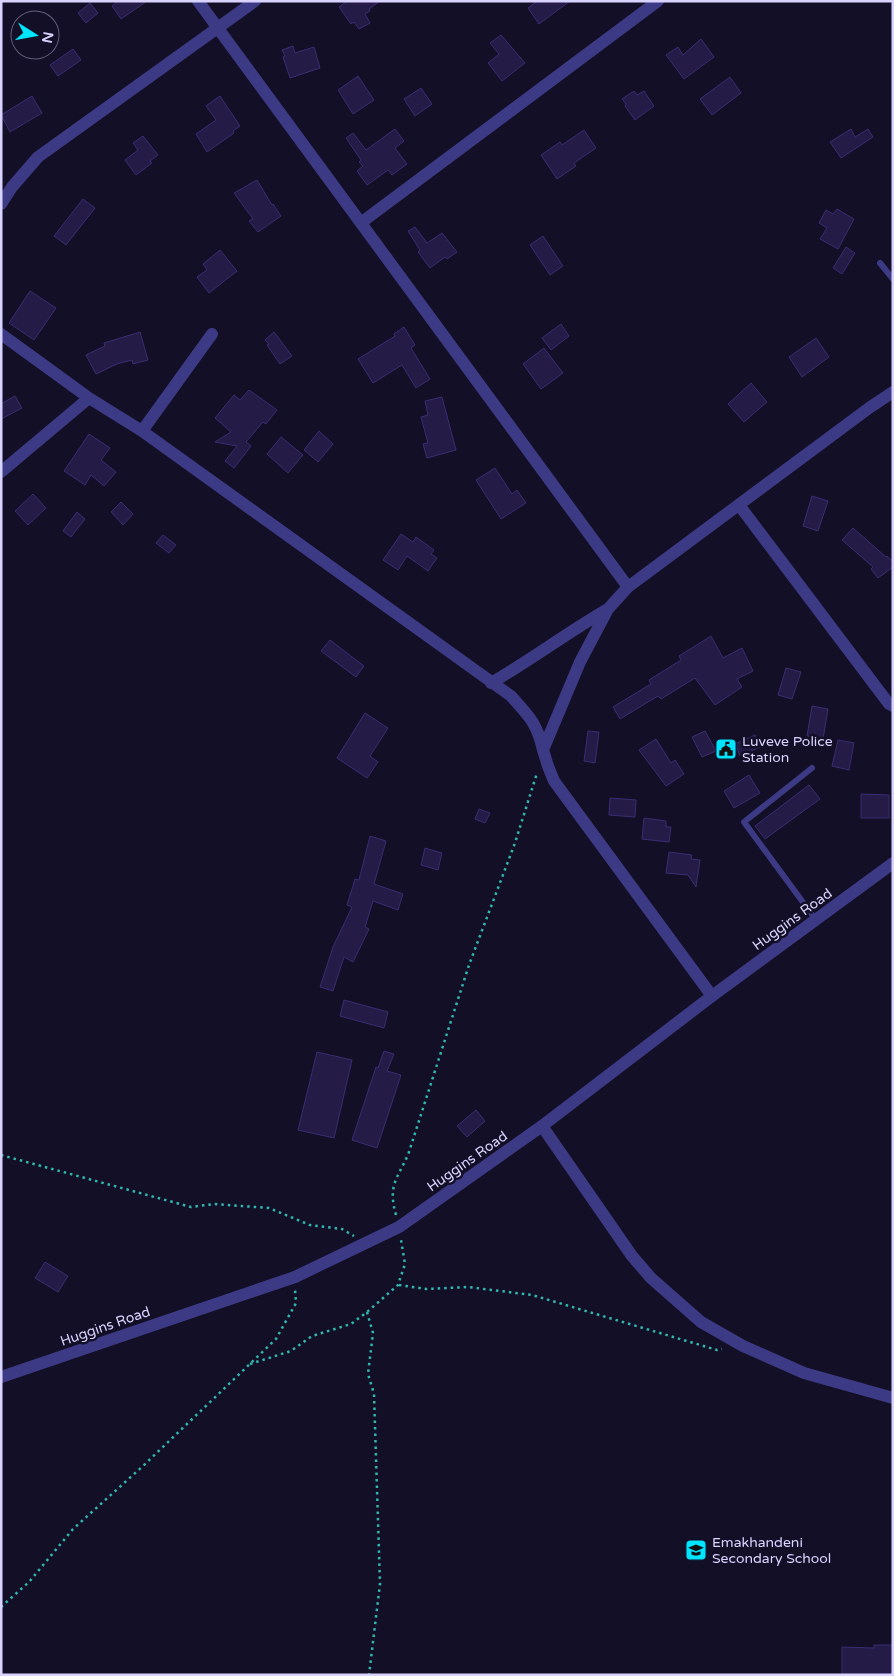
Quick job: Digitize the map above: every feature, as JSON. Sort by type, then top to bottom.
[{"type":"street","points":[[198,1],[628,586]]},
{"type":"street","points":[[1,204],[12,187],[38,157],[255,1]]},
{"type":"street","points":[[362,222],[658,1]]},
{"type":"street","points":[[1,334],[89,398],[142,431],[511,696],[533,720],[540,734],[543,750],[554,781],[712,996]]},
{"type":"street","points":[[142,431],[212,334]]},
{"type":"street","points":[[543,750],[580,662],[608,609],[628,586],[893,392]]},
{"type":"street","points":[[1,472],[89,398]]},
{"type":"street","points":[[739,505],[889,704],[893,706]]},
{"type":"street","points":[[491,682],[524,664],[608,609]]},
{"type":"street","name":"Huggins Road","points":[[1,1377],[295,1278],[399,1227],[542,1126],[712,996],[893,864]]},
{"type":"street","points":[[542,1126],[632,1256],[651,1278],[701,1322],[743,1346],[804,1373],[893,1398]]},
{"type":"lane","points":[[880,263],[893,279]]},
{"type":"lane","points":[[812,768],[744,822],[816,920]]},
{"type":"path","points":[[250,1364],[291,1351],[312,1336],[351,1324],[398,1285],[405,1264],[392,1194],[394,1183],[408,1155],[469,965],[529,801],[543,750]]},
{"type":"path","points":[[1,1155],[191,1207],[214,1204],[269,1208],[310,1225],[342,1229],[367,1242]]},
{"type":"path","points":[[1,1607],[29,1582],[73,1529],[143,1466],[276,1339],[296,1303],[295,1278]]},
{"type":"path","points":[[398,1285],[426,1289],[468,1287],[532,1295],[717,1350],[743,1346]]},
{"type":"path","points":[[367,1312],[373,1334],[368,1374],[374,1394],[380,1584],[369,1675]]},
{"type":"building","points":[[118,1],[147,1],[121,19],[112,6]]},
{"type":"building","points":[[347,1],[380,1],[365,14],[370,23],[359,29],[354,22],[351,24],[339,7]]},
{"type":"building","points":[[537,1],[570,1],[539,24],[528,8]]},
{"type":"building","points":[[90,3],[98,13],[86,23],[78,13]]},
{"type":"building","points":[[501,35],[525,63],[502,81],[488,63],[499,54],[490,43]]},
{"type":"building","points":[[701,39],[714,57],[684,79],[666,55],[678,47],[683,55]]},
{"type":"building","points":[[293,46],[295,53],[314,47],[320,68],[290,78],[282,50]]},
{"type":"building","points":[[73,49],[81,60],[58,76],[50,65],[60,60]]},
{"type":"building","points":[[358,76],[374,100],[353,114],[338,90]]},
{"type":"building","points":[[730,77],[741,93],[712,115],[700,99]]},
{"type":"building","points":[[421,88],[432,104],[415,116],[404,99]]},
{"type":"building","points":[[634,91],[637,95],[644,91],[654,106],[635,120],[622,99]]},
{"type":"building","points":[[32,96],[42,113],[10,132],[1,115]]},
{"type":"building","points":[[220,96],[240,126],[233,131],[234,133],[207,152],[196,134],[216,120],[206,106]]},
{"type":"building","points":[[395,129],[404,141],[395,148],[407,164],[392,175],[388,170],[367,185],[357,171],[363,166],[359,162],[361,160],[346,138],[353,133],[366,150]]},
{"type":"building","points":[[851,129],[855,137],[868,129],[873,137],[841,158],[830,142]]},
{"type":"building","points":[[584,130],[596,148],[574,163],[576,166],[557,179],[541,155],[560,142],[562,145]]},
{"type":"building","points":[[143,136],[158,155],[150,161],[152,163],[136,175],[125,160],[138,150],[133,143]]},
{"type":"building","points":[[257,180],[281,216],[258,232],[249,221],[253,219],[234,193]]},
{"type":"building","points":[[83,199],[95,208],[66,245],[54,236]]},
{"type":"building","points":[[837,209],[854,219],[838,249],[820,239],[827,228],[819,223],[826,210],[833,214]]},
{"type":"building","points":[[415,227],[427,243],[442,233],[457,252],[447,259],[445,257],[430,268],[418,252],[420,250],[408,231]]},
{"type":"building","points":[[543,236],[563,266],[550,275],[530,245]]},
{"type":"building","points":[[846,247],[855,253],[842,274],[833,268]]},
{"type":"building","points":[[220,250],[237,271],[209,293],[197,277],[207,270],[203,264]]},
{"type":"building","points":[[30,291],[56,308],[34,340],[9,323]]},
{"type":"building","points":[[561,324],[569,336],[551,350],[542,338]]},
{"type":"building","points":[[404,327],[415,345],[411,348],[430,379],[416,388],[402,365],[373,383],[358,359],[395,336],[394,334]]},
{"type":"building","points":[[140,332],[148,360],[133,364],[132,360],[117,364],[96,374],[86,355],[105,346],[104,343]]},
{"type":"building","points":[[274,332],[292,356],[280,364],[265,340]]},
{"type":"building","points":[[816,338],[829,357],[802,377],[789,357]]},
{"type":"building","points":[[544,348],[563,373],[541,389],[523,364]]},
{"type":"building","points":[[751,383],[767,402],[744,422],[728,404]]},
{"type":"building","points":[[249,390],[277,410],[266,424],[263,422],[246,442],[251,446],[234,468],[225,461],[237,446],[215,442],[231,432],[215,418],[234,395],[240,400]]},
{"type":"building","points":[[15,396],[22,408],[1,419],[1,404]]},
{"type":"building","points":[[442,397],[456,450],[427,458],[423,444],[428,443],[421,417],[428,415],[425,401]]},
{"type":"building","points":[[319,431],[333,444],[318,462],[304,450]]},
{"type":"building","points":[[89,434],[110,448],[101,460],[116,472],[104,486],[91,475],[85,485],[64,471]]},
{"type":"building","points":[[281,437],[303,455],[288,473],[267,454]]},
{"type":"building","points":[[495,468],[512,494],[517,490],[526,503],[501,519],[476,480]]},
{"type":"building","points":[[33,494],[46,508],[28,525],[15,511]]},
{"type":"building","points":[[812,496],[828,501],[818,531],[803,526]]},
{"type":"building","points":[[121,502],[133,514],[123,525],[111,512]]},
{"type":"building","points":[[77,512],[85,519],[71,537],[63,531]]},
{"type":"building","points":[[853,528],[893,562],[893,567],[878,578],[871,569],[873,567],[842,540]]},
{"type":"building","points":[[401,534],[413,542],[416,537],[434,550],[431,554],[437,558],[428,571],[407,556],[398,570],[383,560]]},
{"type":"building","points":[[163,535],[176,545],[169,553],[156,543]]},
{"type":"building","points":[[711,636],[723,658],[742,648],[753,671],[737,679],[742,687],[715,705],[695,678],[661,699],[658,696],[620,719],[613,707],[651,684],[649,680],[681,660],[679,656]]},
{"type":"building","points":[[330,640],[364,666],[356,677],[321,651]]},
{"type":"building","points":[[786,668],[801,672],[792,699],[778,695]]},
{"type":"building","points":[[812,706],[828,709],[823,739],[807,736]]},
{"type":"building","points":[[365,713],[388,728],[370,756],[378,762],[367,778],[337,758]]},
{"type":"building","points":[[588,731],[599,732],[595,763],[584,761]]},
{"type":"building","points":[[705,731],[716,751],[702,757],[692,737]]},
{"type":"building","points":[[755,735],[760,747],[740,756],[735,744]]},
{"type":"building","points":[[656,739],[671,763],[675,760],[684,774],[666,786],[639,750]]},
{"type":"building","points":[[838,740],[854,743],[849,770],[832,766]]},
{"type":"building","points":[[749,775],[760,793],[734,808],[724,791]]},
{"type":"building","points":[[809,785],[820,799],[765,839],[755,826]]},
{"type":"building","points":[[861,794],[889,795],[889,818],[861,818]]},
{"type":"building","points":[[610,798],[636,800],[635,817],[609,815]]},
{"type":"building","points":[[479,809],[490,813],[485,823],[475,819]]},
{"type":"building","points":[[644,818],[666,821],[666,827],[671,827],[669,842],[642,839]]},
{"type":"building","points":[[370,836],[386,841],[374,884],[403,894],[398,910],[373,901],[365,927],[369,929],[353,962],[344,957],[333,991],[320,987],[333,947],[352,907],[347,905],[355,879],[359,880]]},
{"type":"building","points":[[425,848],[442,853],[438,870],[421,865]]},
{"type":"building","points":[[669,852],[692,855],[691,859],[700,860],[696,887],[688,875],[666,873]]},
{"type":"building","points":[[344,1000],[388,1012],[384,1028],[340,1016]]},
{"type":"building","points":[[384,1051],[394,1054],[387,1071],[401,1075],[377,1148],[352,1140],[376,1067],[378,1068]]},
{"type":"building","points":[[317,1052],[352,1060],[334,1138],[298,1130]]},
{"type":"building","points":[[476,1110],[485,1121],[467,1137],[457,1126]]},
{"type":"building","points":[[45,1262],[68,1276],[58,1292],[35,1278]]},
{"type":"building","points":[[874,1645],[893,1645],[893,1675],[842,1675],[842,1647],[874,1648]]},
{"type":"place","name":"Luveve Police Station","points":[[726,749]]},
{"type":"place","name":"Emakhandeni Secondary School","points":[[696,1550]]}]
